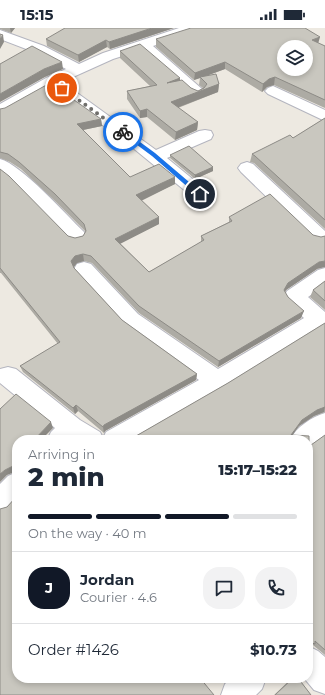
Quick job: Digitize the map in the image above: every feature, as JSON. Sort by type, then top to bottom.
[{"type":"street","points":[[3,106],[78,68],[182,29]]},
{"type":"street","points":[[0,34],[39,49],[78,68]]},
{"type":"street","points":[[143,44],[197,92]]},
{"type":"street","points":[[52,81],[93,109],[156,156],[200,194]]},
{"type":"street","points":[[272,91],[325,116]]},
{"type":"street","points":[[156,156],[205,135]]},
{"type":"street","points":[[0,165],[18,178],[77,237]]},
{"type":"street","points":[[247,168],[323,236]]},
{"type":"street","points":[[84,269],[131,320],[218,381]]},
{"type":"street","points":[[123,435],[218,381],[319,319],[294,297],[325,275]]},
{"type":"street","points":[[8,376],[66,433]]},
{"type":"street","points":[[309,435],[325,423]]},
{"type":"street","points":[[0,501],[12,489]]},
{"type":"street","points":[[313,666],[325,679]]},
{"type":"street","points":[[236,695],[247,683]]},
{"type":"building","points":[[65,28],[152,28],[109,42],[106,40],[78,55],[46,39]]},
{"type":"building","points":[[191,28],[305,28],[320,37],[312,40],[277,40],[277,76],[313,76],[313,40],[325,46],[325,100],[275,77],[269,79],[263,84],[225,62],[195,73],[156,39]]},
{"type":"building","points":[[140,44],[180,78],[167,83],[182,80],[191,88],[198,91],[204,88],[207,84],[200,77],[216,74],[219,84],[171,102],[198,122],[176,132],[147,109],[140,111],[127,91],[157,85],[120,51]]},
{"type":"building","points":[[32,46],[62,62],[44,69],[0,94],[0,64]]},
{"type":"building","points":[[50,83],[101,119],[77,124],[130,177],[159,164],[175,177],[136,195],[159,217],[115,239],[149,272],[204,240],[201,236],[232,221],[229,217],[270,194],[313,235],[321,237],[325,236],[325,261],[319,262],[288,283],[284,290],[288,297],[304,311],[219,361],[139,306],[91,256],[83,254],[75,256],[71,261],[74,268],[122,320],[197,374],[104,425],[103,427],[76,405],[73,408],[20,366],[60,342],[0,268],[0,169],[9,176],[68,236],[75,238],[83,236],[86,231],[84,224],[55,194],[19,162],[8,154],[0,152],[0,109],[5,108]]},
{"type":"building","points":[[325,118],[325,220],[252,154],[290,135],[293,138]]},
{"type":"building","points":[[189,146],[213,167],[195,175],[170,155]]},
{"type":"building","points":[[325,281],[325,301],[313,290]]},
{"type":"building","points":[[325,323],[325,407],[317,410],[302,420],[291,435],[138,435],[228,383]]},
{"type":"building","points":[[16,394],[51,422],[39,435],[12,435],[12,466],[0,474],[0,409]]},
{"type":"building","points":[[325,435],[325,650],[315,641],[315,644],[313,643],[313,444]]},
{"type":"building","points":[[12,501],[12,683],[204,683],[214,695],[0,695],[0,509],[7,507]]},
{"type":"building","points":[[288,683],[302,683],[311,695],[275,695]]},
{"type":"way so far","points":[[62,88],[123,132]]},
{"type":"route","points":[[123,132],[154,154],[200,194]]}]
